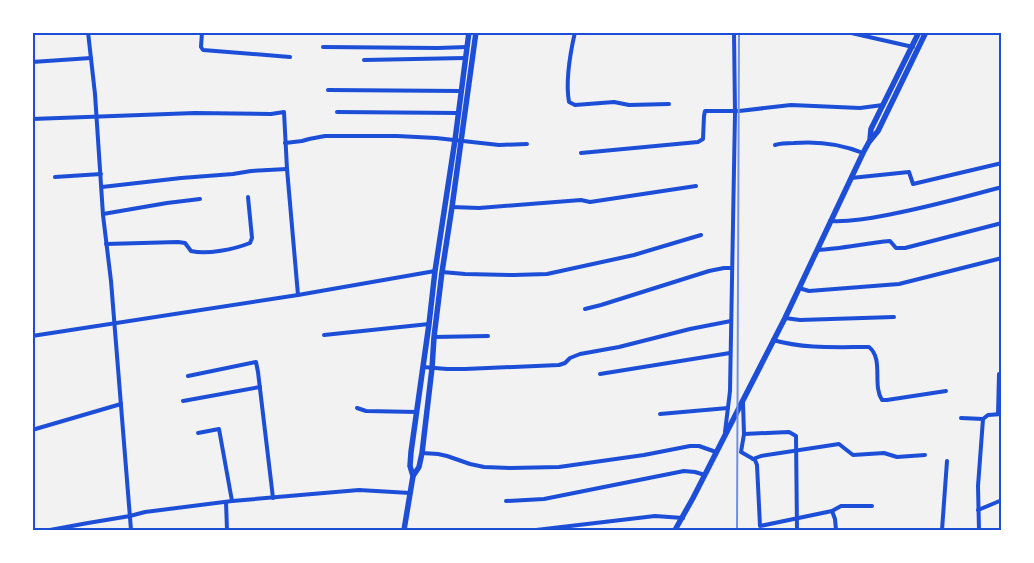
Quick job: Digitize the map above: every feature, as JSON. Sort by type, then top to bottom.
[{"type":"main road","points":[[404,530],[413,476],[419,467],[422,453],[434,337],[452,207],[458,140],[458,113],[468,32]]},
{"type":"main road","points":[[413,476],[410,466],[435,271],[476,32]]},
{"type":"main road","points":[[675,530],[683,518],[785,318],[863,153],[878,131],[915,48],[919,32]]},
{"type":"main road","points":[[869,142],[871,129],[915,48],[926,32]]},
{"type":"street","points":[[88,32],[97,117],[103,214],[131,530]]},
{"type":"street","points":[[202,32],[202,50],[290,57]]},
{"type":"street","points":[[575,32],[568,73],[569,102],[575,105],[614,102],[629,105],[669,104]]},
{"type":"street","points":[[725,434],[730,391],[735,111],[734,32]]},
{"type":"street","points":[[847,32],[915,48]]},
{"type":"street","points":[[323,47],[467,47]]},
{"type":"street","points":[[32,62],[91,58]]},
{"type":"street","points":[[364,60],[465,58]]},
{"type":"street","points":[[328,90],[461,91]]},
{"type":"street","points":[[581,153],[698,142],[703,139],[705,111],[735,111],[791,105],[860,108],[883,106]]},
{"type":"street","points":[[32,119],[195,113],[271,114],[284,112],[298,295]]},
{"type":"street","points":[[338,112],[458,113]]},
{"type":"street","points":[[285,143],[325,136],[397,136],[499,145],[527,144]]},
{"type":"street","points":[[775,146],[780,143],[827,143],[863,153]]},
{"type":"street","points":[[852,178],[909,172],[913,184],[1002,162]]},
{"type":"street","points":[[102,187],[287,169]]},
{"type":"street","points":[[55,177],[101,174]]},
{"type":"street","points":[[452,207],[479,208],[581,200],[590,202],[696,186]]},
{"type":"street","points":[[830,221],[859,220],[925,208],[1002,187]]},
{"type":"street","points":[[106,244],[178,242],[185,243],[191,251],[198,252],[244,246],[250,243],[252,238],[248,197]]},
{"type":"street","points":[[103,214],[200,199]]},
{"type":"street","points":[[817,250],[831,250],[876,242],[890,242],[896,248],[905,248],[1002,223]]},
{"type":"street","points":[[32,336],[298,295],[435,271],[465,274],[547,274],[634,255],[701,236]]},
{"type":"street","points":[[799,288],[809,291],[899,284],[1002,258]]},
{"type":"street","points":[[585,309],[709,272],[732,268]]},
{"type":"street","points":[[785,318],[800,320],[894,317]]},
{"type":"street","points":[[423,367],[465,369],[559,365],[580,354],[731,321]]},
{"type":"street","points":[[324,335],[429,324]]},
{"type":"street","points":[[434,337],[488,336]]},
{"type":"street","points":[[773,340],[785,344],[826,347],[869,347],[873,350],[877,367],[879,394],[882,400],[946,391]]},
{"type":"street","points":[[600,374],[730,353]]},
{"type":"street","points":[[188,376],[256,362],[273,498]]},
{"type":"street","points":[[961,418],[983,419],[988,415],[1000,414],[999,374]]},
{"type":"street","points":[[183,401],[260,387]]},
{"type":"street","points":[[743,401],[744,434],[741,452],[755,460],[757,465],[760,526],[832,511],[841,506],[872,506]]},
{"type":"street","points":[[32,430],[121,404]]},
{"type":"street","points":[[357,408],[366,411],[417,412]]},
{"type":"street","points":[[660,414],[728,408]]},
{"type":"street","points":[[979,530],[980,440],[983,419]]},
{"type":"street","points":[[198,433],[219,429],[232,502]]},
{"type":"street","points":[[744,434],[789,432],[796,436],[798,530]]},
{"type":"street","points":[[753,459],[761,456],[839,444],[853,455],[884,453],[896,457],[925,455]]},
{"type":"street","points":[[422,453],[438,454],[484,467],[510,468],[558,467],[628,458],[690,446],[699,446],[716,452]]},
{"type":"street","points":[[942,530],[947,461]]},
{"type":"street","points":[[506,501],[544,499],[684,472],[695,472],[705,475]]},
{"type":"street","points":[[50,530],[145,512],[226,502],[359,490],[410,493]]},
{"type":"street","points":[[978,510],[1002,500]]},
{"type":"street","points":[[226,502],[227,530]]},
{"type":"street","points":[[832,511],[836,530]]},
{"type":"street","points":[[536,530],[655,516],[683,518]]},
{"type":"railway","points":[[737,530],[739,32]]}]
